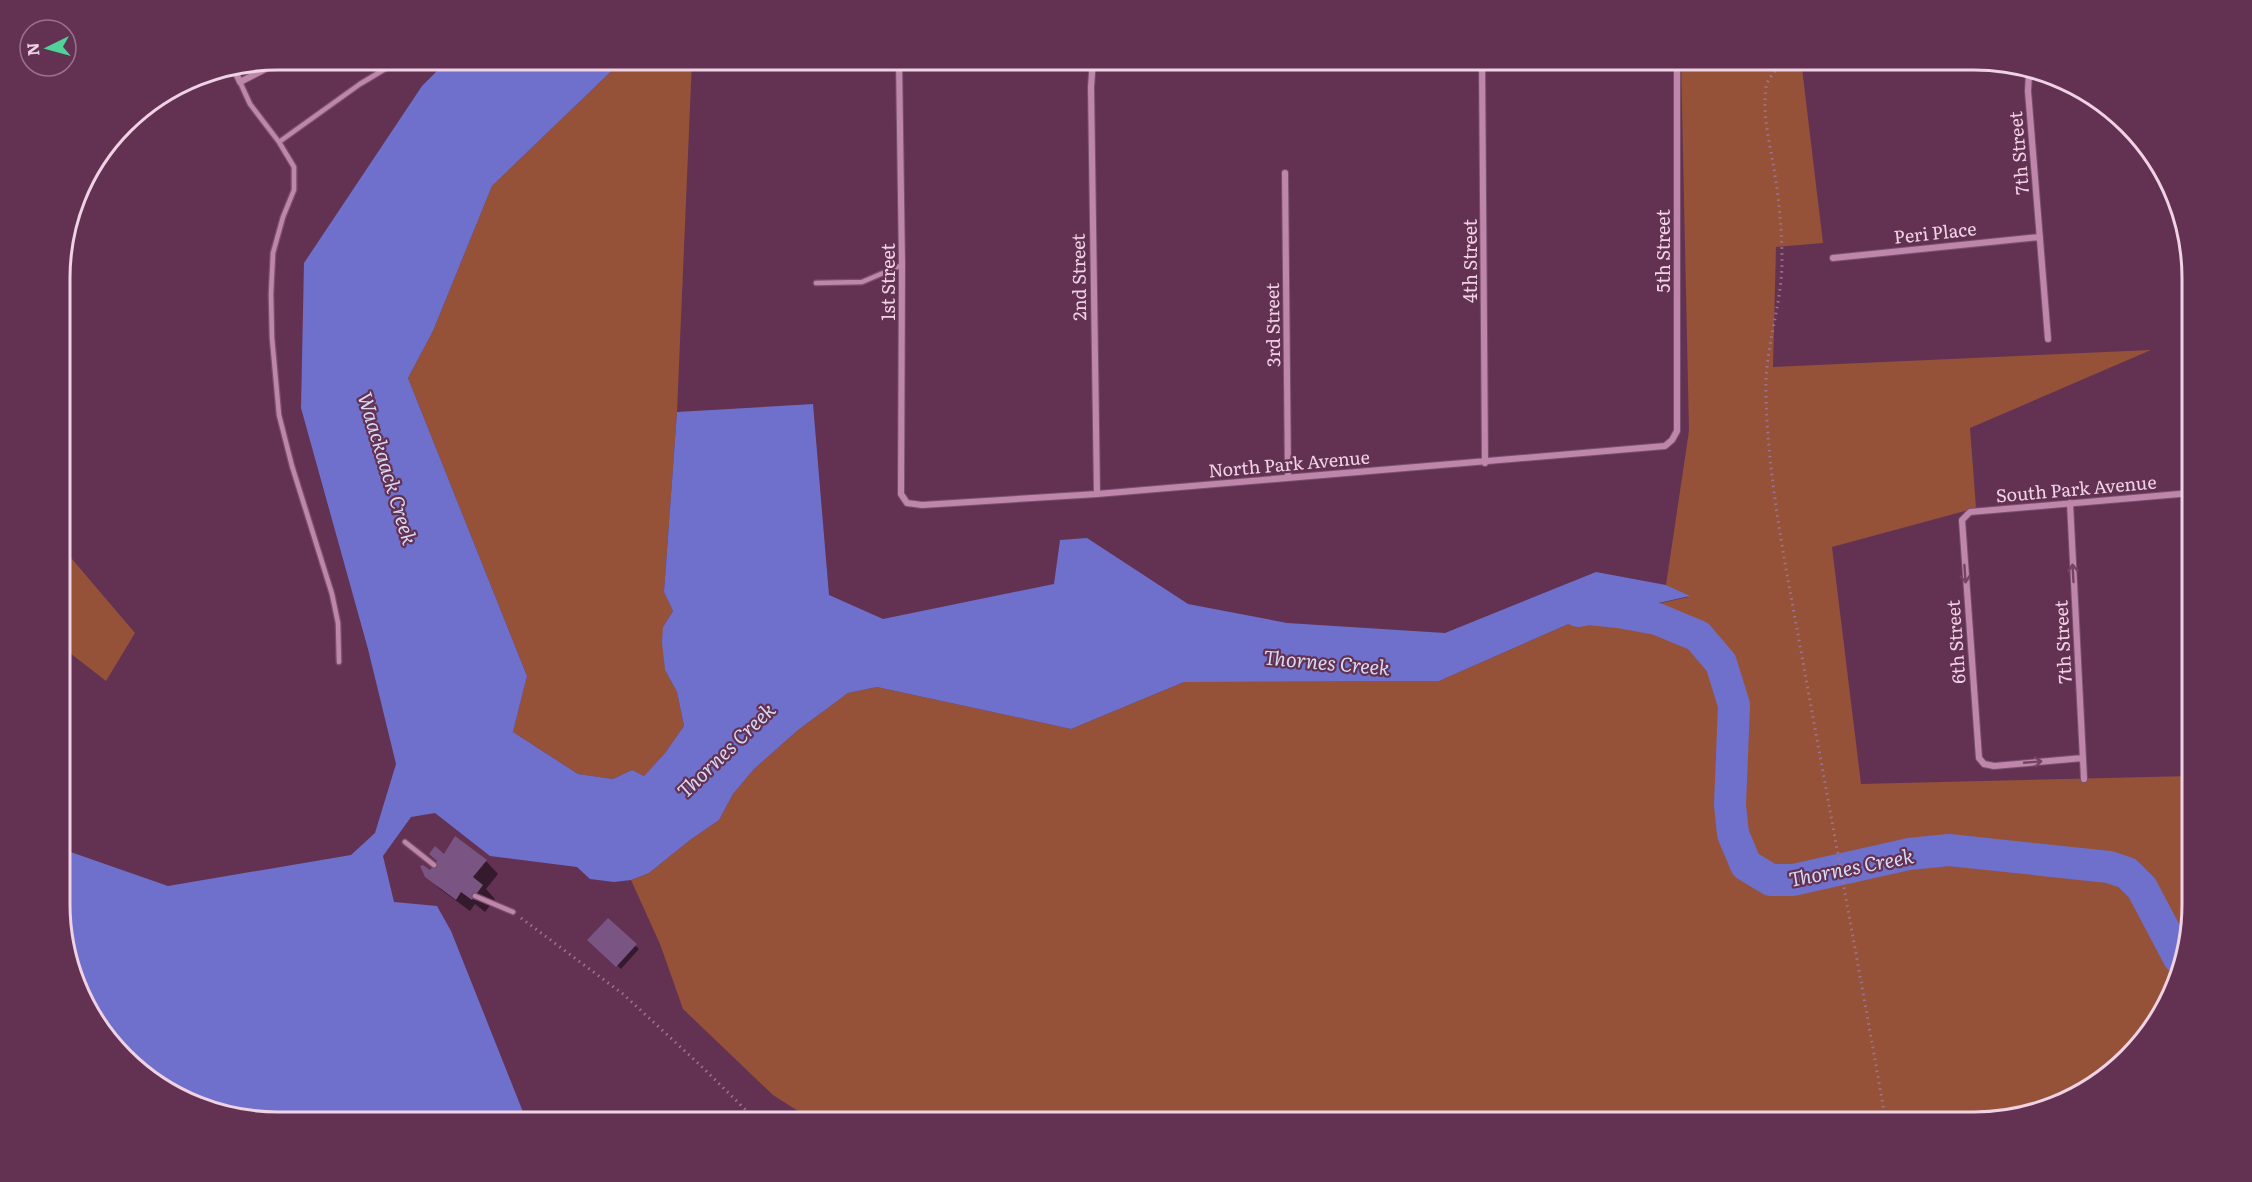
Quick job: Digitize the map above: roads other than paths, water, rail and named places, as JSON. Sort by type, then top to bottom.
[{"type":"street","name":"4th Street","points":[[1482,70],[1485,463]]},
{"type":"street","name":"5th Street","points":[[1672,440],[1677,431],[1677,70]]},
{"type":"street","name":"1st Street","points":[[899,71],[902,264],[901,494],[907,502]]},
{"type":"street","name":"2nd Street","points":[[1092,71],[1097,494]]},
{"type":"street","points":[[237,75],[240,82],[260,72]]},
{"type":"street","name":"7th Street","points":[[2029,79],[2048,339]]},
{"type":"street","name":"3rd Street","points":[[1286,173],[1288,478]]},
{"type":"street","name":"Peri Place","points":[[1833,258],[2040,237]]},
{"type":"street","name":"North Park Avenue","points":[[907,502],[922,505],[956,504],[1485,463],[1653,448],[1665,446],[1672,440]]},
{"type":"street","name":"South Park Avenue","points":[[1965,516],[1970,512],[2182,494]]},
{"type":"street","name":"7th Street","points":[[2070,503],[2084,779]]},
{"type":"street","name":"6th Street","points":[[1965,516],[1962,532],[1977,753],[1984,764],[1994,766],[2083,758]]},
{"type":"lane","points":[[279,142],[382,71]]},
{"type":"lane","points":[[240,82],[250,104],[294,166],[294,190],[283,217],[273,263],[270,294],[272,338],[279,415],[292,466],[332,594],[338,623],[339,662]]},
{"type":"lane","points":[[816,283],[862,282],[902,264]]},
{"type":"lane","points":[[405,842],[434,865]]},
{"type":"lane","points":[[475,896],[513,912]]},
{"type":"water","name":"Waackaack Creek","points":[[437,71],[612,71],[492,186],[433,331],[408,378],[527,676],[513,732],[578,774],[613,779],[632,770],[644,776],[665,753],[684,726],[677,692],[665,670],[662,642],[663,627],[673,611],[664,592],[677,412],[813,404],[829,595],[883,619],[1054,584],[1060,540],[1087,538],[1188,604],[1287,623],[1445,633],[1596,572],[1666,585],[1690,596],[1573,622],[1439,681],[1184,682],[1071,729],[877,687],[848,693],[798,730],[754,769],[733,794],[719,820],[649,873],[631,880],[614,882],[590,879],[577,867],[490,856],[435,813],[411,817],[383,856],[394,902],[437,906],[451,931],[523,1112],[279,1112],[252,1110],[199,1096],[175,1084],[131,1051],[98,1007],[86,983],[72,930],[70,852],[168,886],[351,855],[375,833],[396,764],[368,649],[301,408],[304,263],[422,86]]},
{"type":"waterway","name":"Thornes Creek","points":[[1578,611],[1589,609],[1619,612],[1657,619],[1698,636],[1721,663],[1734,705],[1730,805],[1733,834],[1746,865],[1771,880],[1793,880],[1909,854],[1949,850],[2109,867],[2127,873],[2142,888],[2175,951]]}]
